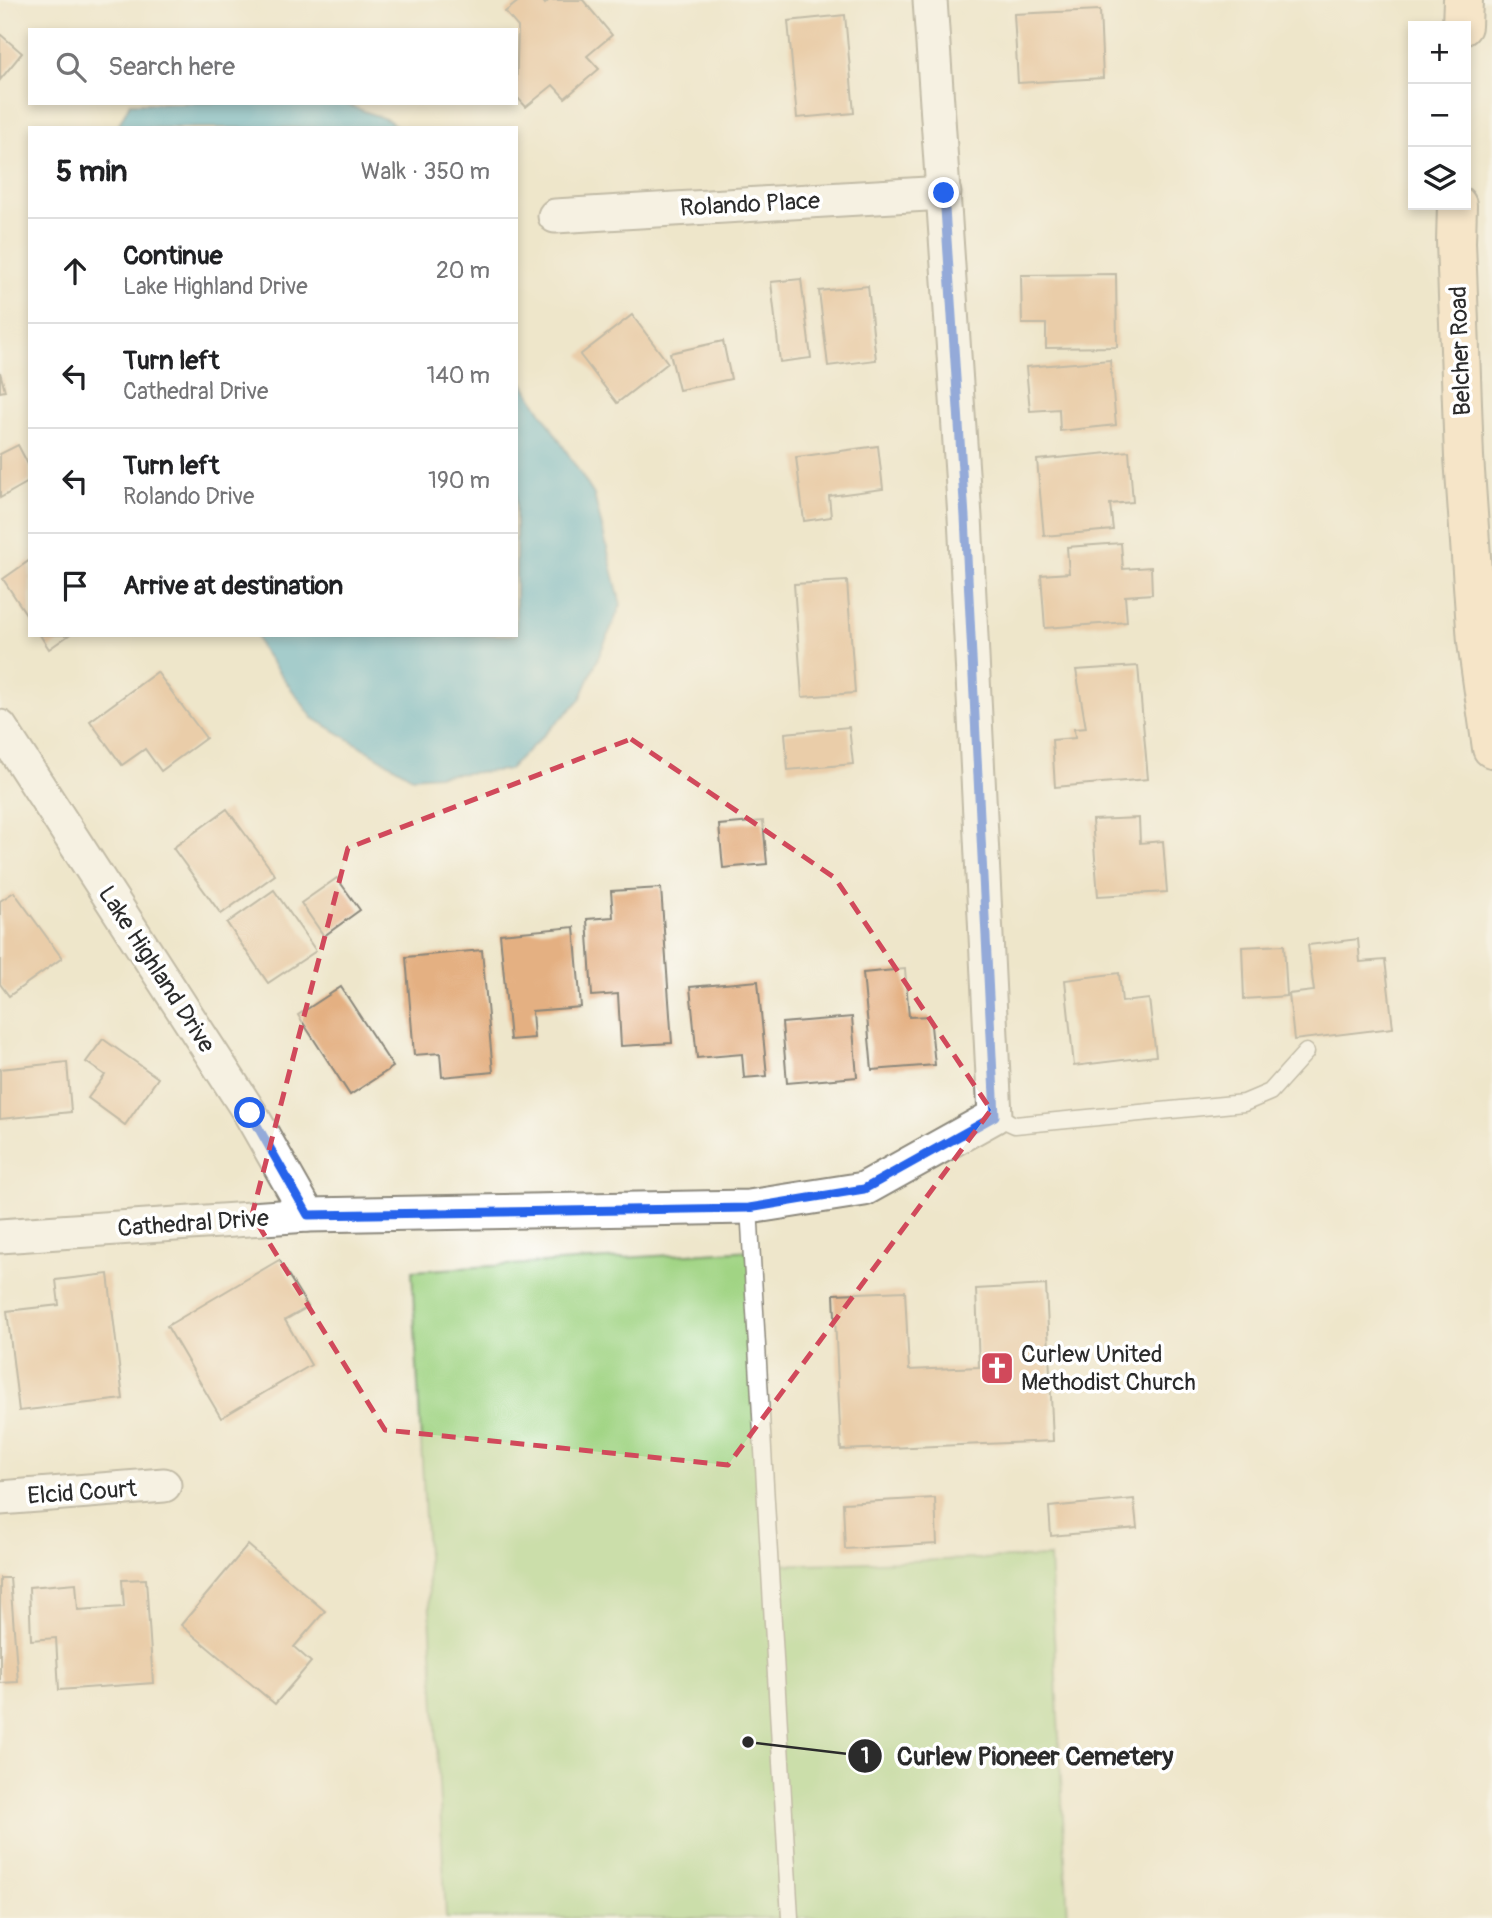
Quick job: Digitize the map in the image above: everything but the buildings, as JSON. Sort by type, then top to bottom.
[{"type":"main road","points":[[1462,21],[1463,0]]},
{"type":"main road","name":"Belcher Road","points":[[1457,210],[1464,457],[1477,642],[1492,748]]},
{"type":"street","points":[[930,0],[965,517],[995,1116]]},
{"type":"street","name":"Rolando Place","points":[[555,216],[944,193]]},
{"type":"street","name":"Lake Highland Drive","points":[[0,727],[250,1113],[308,1215]]},
{"type":"street","name":"Cathedral Drive","points":[[0,1236],[308,1215],[749,1208],[864,1189],[995,1116]]},
{"type":"street","name":"Elcid Court","points":[[0,1498],[164,1485]]},
{"type":"lane","points":[[995,1116],[1014,1125],[1244,1103],[1270,1092],[1306,1052]]},
{"type":"lane","points":[[749,1208],[790,1918]]},
{"type":"highlighted area","points":[[631,739],[835,878],[991,1110],[728,1465],[385,1430],[252,1215],[348,848]]},
{"type":"green space","points":[[752,1250],[770,1565],[1050,1557],[1068,1918],[446,1918],[412,1271]]},
{"type":"water","points":[[129,105],[348,105],[388,120],[396,126],[118,126]]},
{"type":"water","points":[[518,375],[594,495],[621,605],[580,700],[508,770],[412,777],[313,718],[261,648],[257,637],[518,637]]},
{"type":"place","name":"Curlew United Methodist Church","points":[[997,1368]]},
{"type":"place","name":"Curlew Pioneer Cemetery","points":[[748,1742]]},
{"type":"route","points":[[250,1113],[308,1215],[749,1208],[864,1189],[995,1116],[965,517],[944,193]]}]
